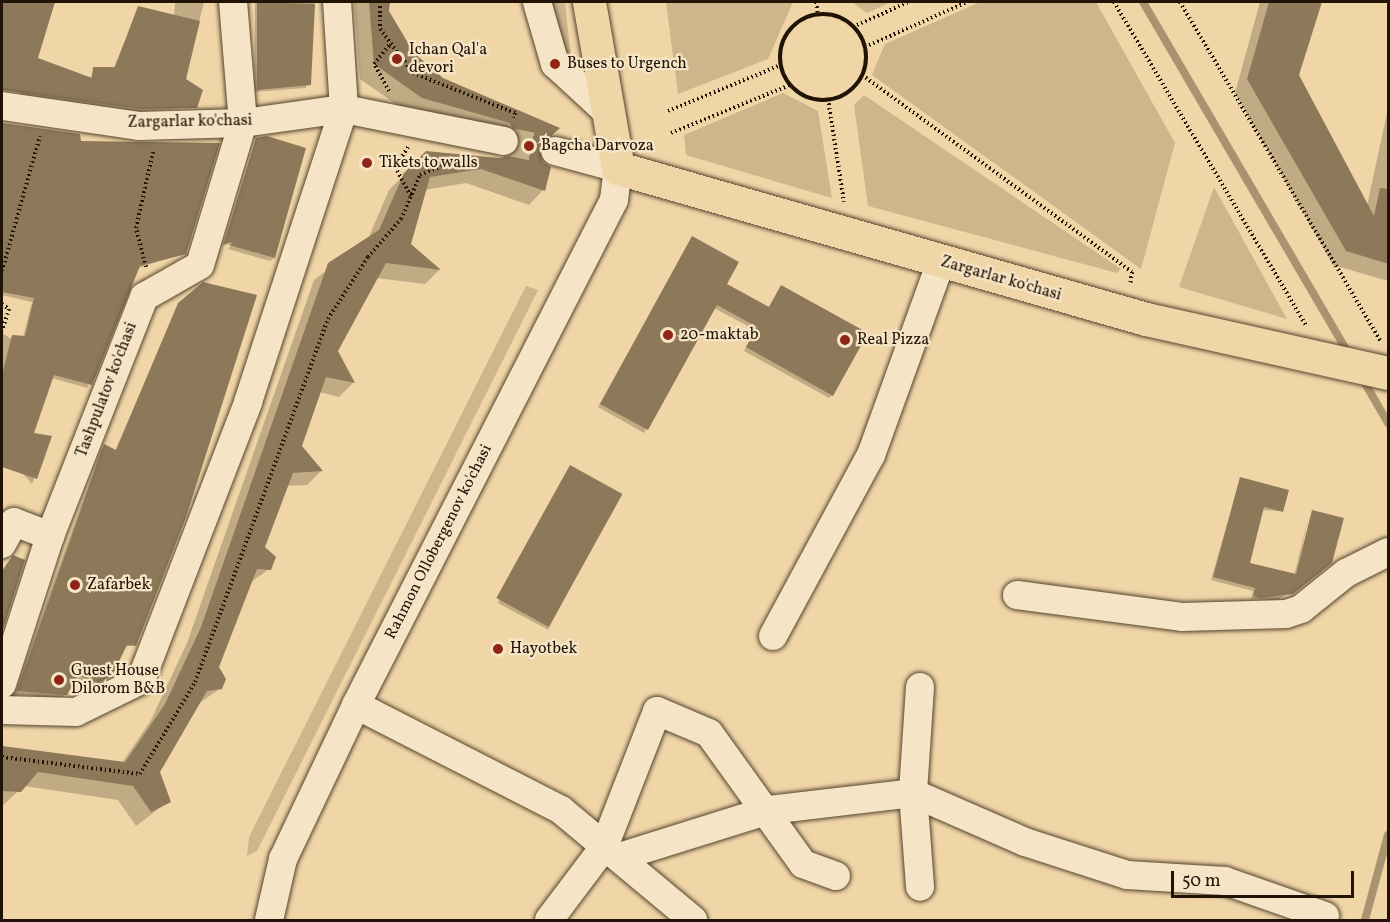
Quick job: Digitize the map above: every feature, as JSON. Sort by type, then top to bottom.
[{"type":"main road","points":[[589,2],[604,109],[618,168]]},
{"type":"main road","name":"Zargarlar ko'chasi","points":[[618,168],[940,262],[1146,319],[1389,373]]},
{"type":"street","points":[[233,2],[243,123]]},
{"type":"street","points":[[2,710],[76,712],[141,680],[248,402],[344,109],[337,2]]},
{"type":"street","points":[[537,2],[555,64],[604,109]]},
{"type":"street","name":"Zargarlar ko'chasi","points":[[2,106],[159,126],[243,123],[344,109],[504,141]]},
{"type":"street","name":"Tashpulatov ko'chasi","points":[[2,684],[50,536],[144,297],[200,265],[243,123]]},
{"type":"street","points":[[555,150],[618,168]]},
{"type":"street","name":"Rahmon Ollobergenov ko'chasi","points":[[269,921],[282,859],[356,705],[614,200],[618,168]]},
{"type":"street","points":[[773,636],[871,455],[940,262]]},
{"type":"street","points":[[2,544],[14,522],[50,536]]},
{"type":"street","points":[[1017,595],[1182,617],[1286,614],[1301,609],[1346,573],[1389,552]]},
{"type":"street","points":[[920,687],[914,793],[920,887]]},
{"type":"street","points":[[356,705],[561,810],[693,921]]},
{"type":"street","points":[[549,921],[612,852],[657,711],[709,733],[769,810],[803,864],[837,876]]},
{"type":"street","points":[[612,852],[769,810],[914,793],[1025,842],[1127,875],[1225,881],[1325,916]]},
{"type":"path","points":[[380,2],[380,29],[412,73],[515,112]]},
{"type":"path","points":[[816,2],[818,15]]},
{"type":"path","points":[[853,27],[908,2]]},
{"type":"path","points":[[865,47],[968,2]]},
{"type":"path","points":[[1114,2],[1309,331]]},
{"type":"path","points":[[1180,2],[1388,353]]},
{"type":"path","points":[[818,15],[837,16],[853,27],[865,47],[862,75],[853,87],[828,99],[808,97],[790,85],[781,64],[787,32],[818,15]]},
{"type":"path","points":[[374,64],[391,43]]},
{"type":"path","points":[[668,111],[781,64]]},
{"type":"path","points":[[862,75],[1132,272],[1130,284]]},
{"type":"path","points":[[671,133],[790,85]]},
{"type":"path","points":[[828,99],[846,211]]},
{"type":"path","points":[[2,271],[45,113]]},
{"type":"path","points":[[154,291],[136,228],[159,126]]},
{"type":"path","points":[[2,757],[140,774],[195,682],[328,319],[368,257],[401,219],[420,175],[455,160],[467,161]]},
{"type":"path","points":[[400,182],[411,196]]},
{"type":"path","points":[[2,304],[9,309],[2,331]]},
{"type":"shaded area","points":[[552,2],[565,2],[572,68],[558,51]]},
{"type":"shaded area","points":[[666,2],[793,2],[768,59],[678,94]]},
{"type":"shaded area","points":[[852,2],[891,2],[867,13]]},
{"type":"shaded area","points":[[980,2],[1096,2],[1175,143],[1141,269],[872,75],[885,44]]},
{"type":"shaded area","points":[[783,93],[818,111],[832,198],[686,155],[684,135]]},
{"type":"shaded area","points":[[864,95],[1121,269],[1117,273],[868,206],[854,105]]},
{"type":"shaded area","points":[[1214,187],[1287,319],[1179,287]]},
{"type":"shaded area","points":[[526,286],[538,290],[257,851],[247,856],[249,837]]},
{"type":"building","points":[[2,2],[55,2],[38,58],[92,78],[93,67],[115,67],[138,6],[200,21],[186,79],[203,90],[197,108],[140,109],[2,90]]},
{"type":"building","points":[[257,2],[315,4],[311,85],[257,90]]},
{"type":"building","points":[[369,2],[390,2],[389,11],[414,53],[443,78],[560,128],[539,147],[543,162],[551,167],[545,191],[481,169],[430,177],[411,244],[441,270],[386,263],[338,351],[355,383],[326,377],[302,446],[323,471],[293,473],[265,547],[276,557],[271,570],[257,569],[219,667],[226,679],[222,689],[207,691],[160,772],[171,802],[151,812],[133,786],[38,772],[21,792],[2,791],[2,746],[125,762],[165,704],[201,627],[328,263],[379,230],[404,173],[426,151],[499,158],[510,156],[520,145],[510,123],[422,98],[374,64]]},
{"type":"building","points":[[1269,2],[1322,2],[1299,75],[1374,216],[1380,188],[1389,189],[1389,264],[1346,251],[1247,79]]},
{"type":"building","points":[[2,123],[80,134],[81,141],[220,143],[186,254],[140,266],[92,385],[54,375],[34,433],[52,436],[37,479],[2,467],[2,375],[12,335],[25,336],[34,298],[2,292]]},
{"type":"building","points":[[267,136],[306,148],[275,258],[229,245],[233,242],[224,244],[256,138]]},
{"type":"building","points":[[692,236],[739,262],[727,284],[769,307],[781,285],[868,333],[833,396],[746,347],[757,327],[717,305],[648,430],[600,404]]},
{"type":"building","points":[[203,282],[257,295],[186,517],[136,646],[127,645],[112,676],[98,683],[78,675],[67,695],[17,691],[104,444],[116,450],[178,303]]},
{"type":"building","points":[[570,465],[622,494],[549,627],[496,598]]},
{"type":"building","points":[[1240,477],[1289,490],[1283,512],[1264,507],[1250,563],[1296,574],[1312,510],[1344,518],[1332,563],[1293,594],[1260,598],[1253,596],[1255,588],[1213,577]]},
{"type":"building","points":[[13,555],[25,560],[2,632],[2,571]]},
{"type":"waterway","points":[[1143,2],[1349,354]]},
{"type":"waterway","points":[[1362,378],[1388,423]]},
{"type":"waterway","points":[[1365,920],[1388,835]]},
{"type":"tunnel","points":[[504,141],[555,151]]},
{"type":"place","name":"Ichan Qal'a devori","points":[[397,59]]},
{"type":"place","name":"Buses to Urgench","points":[[555,64]]},
{"type":"place","name":"Bagcha Darvoza","points":[[529,146]]},
{"type":"place","name":"Tikets to walls","points":[[367,163]]},
{"type":"place","name":"20-maktab","points":[[668,335]]},
{"type":"place","name":"Real Pizza","points":[[845,340]]},
{"type":"place","name":"Zafarbek","points":[[75,585]]},
{"type":"place","name":"Hayotbek","points":[[498,649]]},
{"type":"place","name":"Guest House Dilorom B&B","points":[[59,680]]}]
